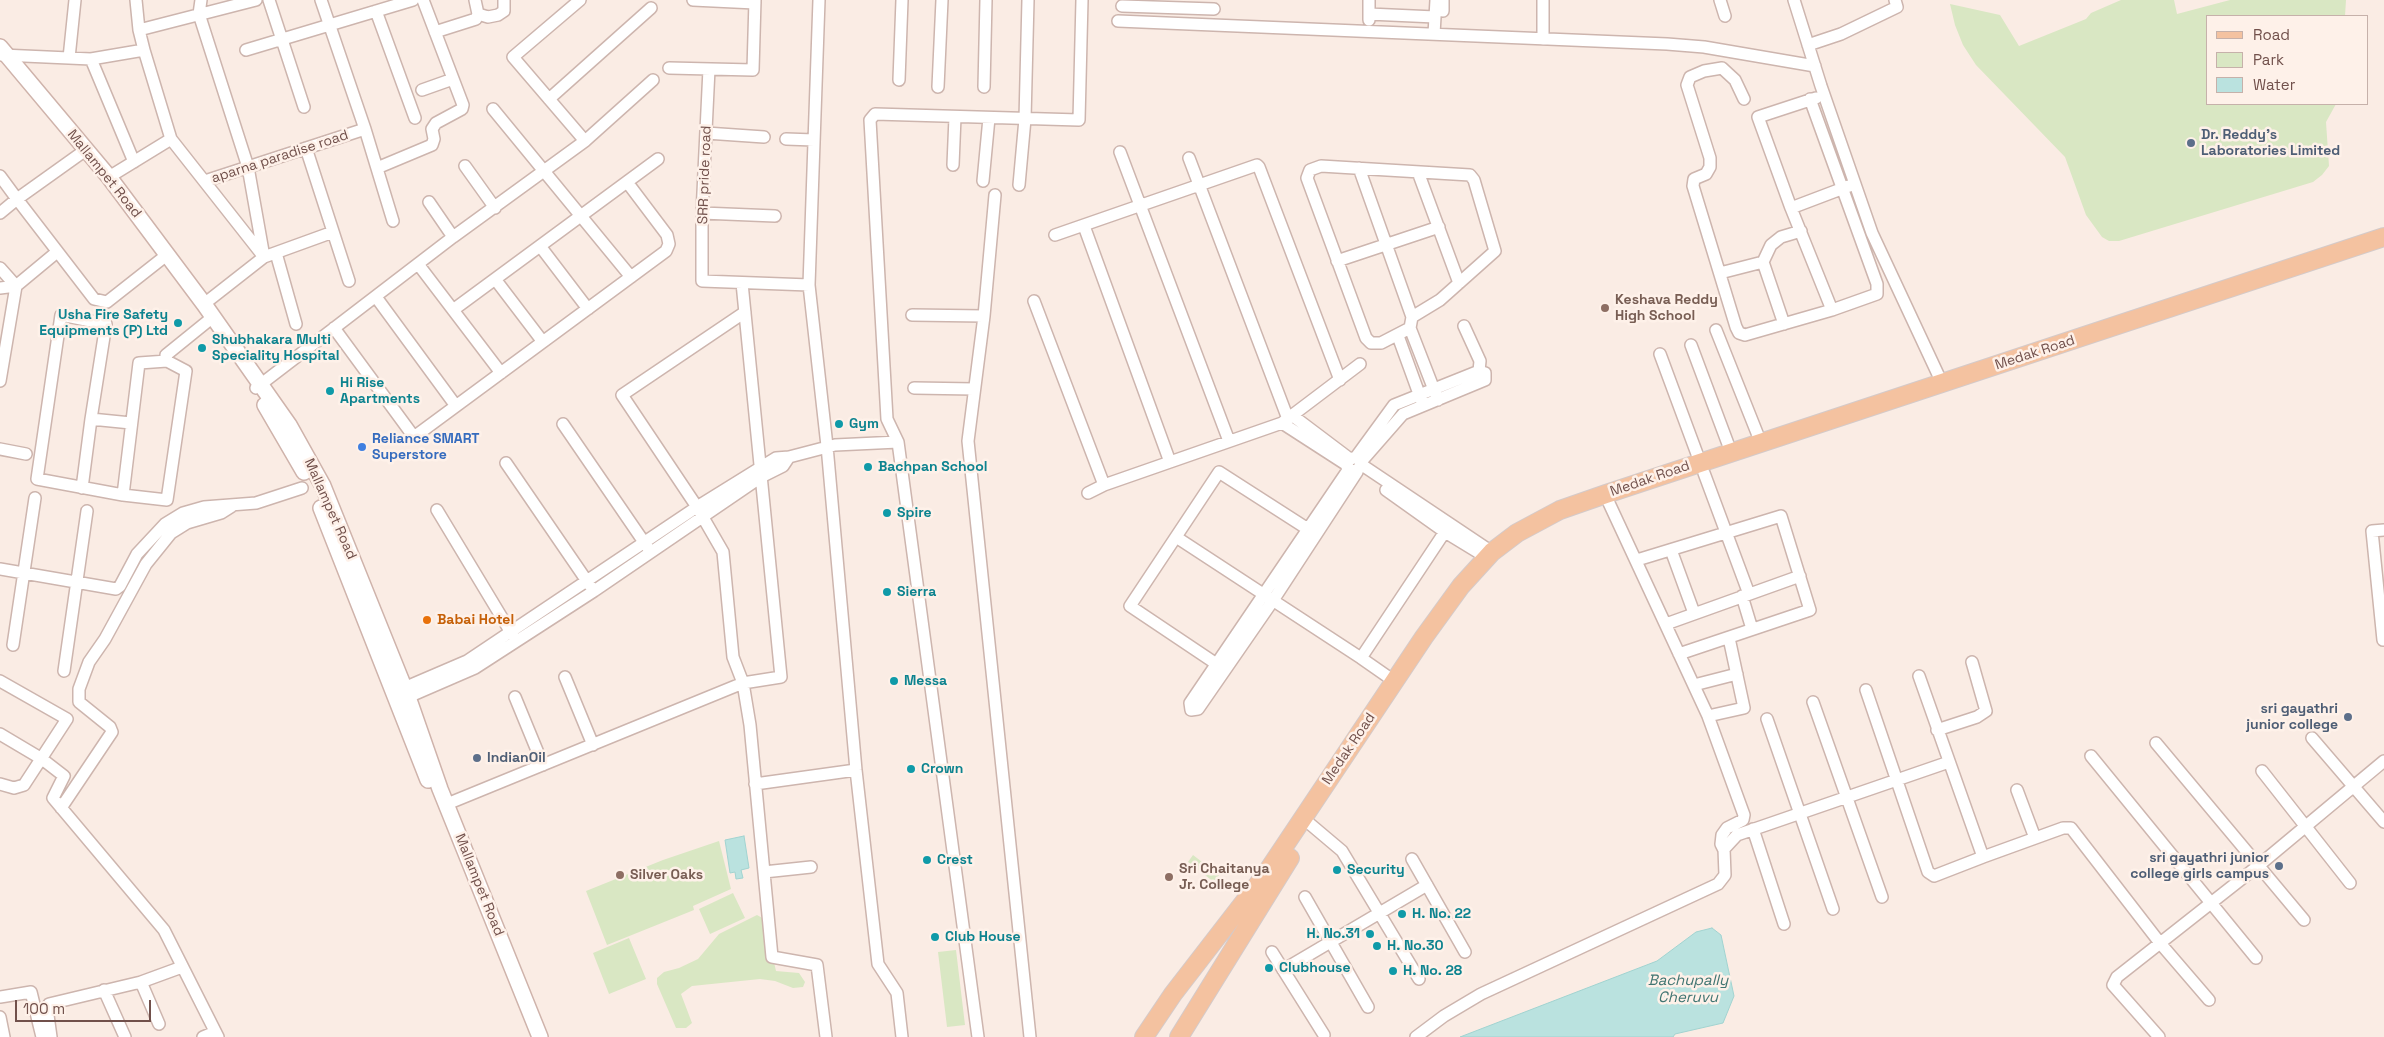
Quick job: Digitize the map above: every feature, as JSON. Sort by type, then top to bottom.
[{"type":"main road","name":"Mallampet Road","points":[[1,53],[69,135],[109,177],[208,321],[289,425],[323,486],[540,1037]]},
{"type":"main road","name":"Mallampet Road","points":[[69,135],[80,154],[204,304],[258,386],[314,489],[530,1037]]},
{"type":"main road","name":"Medak Road","points":[[1179,1037],[1214,984],[1310,824],[1432,643],[1484,573],[1498,559],[1541,530],[1702,468],[1731,452],[1942,383],[2011,366],[2384,237]]},
{"type":"main road","name":"Medak Road","points":[[1144,1037],[1173,994],[1265,875],[1394,681],[1461,586],[1489,554],[1517,533],[1560,510],[1702,468],[2011,366],[2384,248]]},
{"type":"main road","points":[[1156,1037],[1167,1029],[1190,1001],[1214,984]]},
{"type":"main road","points":[[1167,1029],[1173,994]]},
{"type":"street","points":[[69,58],[75,0]]},
{"type":"street","points":[[136,0],[139,30],[170,139],[264,257]]},
{"type":"street","points":[[201,0],[199,14],[248,167],[264,257]]},
{"type":"street","points":[[139,30],[256,0]]},
{"type":"street","points":[[269,0],[304,108]]},
{"type":"street","name":"aparna paradise road","points":[[205,181],[365,129],[321,0]]},
{"type":"street","points":[[246,50],[330,26],[377,7],[413,0]]},
{"type":"street","points":[[377,168],[432,145],[434,139],[432,129],[436,123],[462,109],[463,105],[423,0]]},
{"type":"street","points":[[435,32],[473,21],[478,14],[475,0]]},
{"type":"street","points":[[478,14],[488,17],[504,11],[504,0]]},
{"type":"street","points":[[580,0],[513,57],[585,141]]},
{"type":"street","points":[[669,68],[753,70],[755,2],[693,0]]},
{"type":"street","points":[[819,0],[809,285],[827,446],[856,770],[878,964],[898,993],[902,1037]]},
{"type":"street","points":[[899,80],[902,0]]},
{"type":"street","points":[[938,87],[942,0]]},
{"type":"street","points":[[984,87],[986,0]]},
{"type":"street","points":[[1019,185],[1025,119],[1028,0]]},
{"type":"street","points":[[978,1037],[898,442],[888,419],[870,120],[875,114],[1079,120],[1082,0]]},
{"type":"street","points":[[1368,32],[1369,0]]},
{"type":"street","points":[[1434,34],[1440,9],[1436,0]]},
{"type":"street","points":[[1542,39],[1543,0]]},
{"type":"street","points":[[1720,0],[1725,16]]},
{"type":"street","points":[[1794,0],[1824,95],[1872,232],[1942,383]]},
{"type":"street","points":[[1808,45],[1841,34],[1897,8],[1895,0]]},
{"type":"street","points":[[1214,25],[1214,5],[1122,3],[1120,21],[1695,46],[1815,66]]},
{"type":"street","points":[[377,7],[415,118]]},
{"type":"street","points":[[549,99],[651,8]]},
{"type":"street","points":[[1369,14],[1440,9]]},
{"type":"street","points":[[1,53],[91,59],[144,50]]},
{"type":"street","points":[[91,59],[134,162]]},
{"type":"street","points":[[1744,99],[1735,80],[1722,68],[1704,71],[1690,77],[1687,85],[1710,158],[1710,167],[1706,174],[1694,179],[1693,186],[1740,334],[1745,335],[1832,310],[1877,294],[1877,284],[1810,100]]},
{"type":"street","name":"SRR pride road","points":[[709,69],[702,213],[702,281],[742,283]]},
{"type":"street","points":[[422,90],[453,79]]},
{"type":"street","points":[[258,386],[453,237],[585,141],[654,80]]},
{"type":"street","points":[[1824,95],[1758,117],[1791,208],[1832,310]]},
{"type":"street","points":[[493,109],[631,277]]},
{"type":"street","points":[[954,117],[954,166]]},
{"type":"street","points":[[983,181],[989,118]]},
{"type":"street","points":[[365,129],[393,221]]},
{"type":"street","points":[[706,133],[764,137]]},
{"type":"street","points":[[109,177],[170,139]]},
{"type":"street","points":[[786,139],[814,140]]},
{"type":"street","points":[[306,148],[349,281]]},
{"type":"street","points":[[1120,152],[1229,441]]},
{"type":"street","points":[[0,213],[80,154]]},
{"type":"street","points":[[1189,158],[1287,419],[1489,554]]},
{"type":"street","points":[[453,310],[658,160]]},
{"type":"street","points":[[1055,235],[1253,165],[1259,167],[1340,380]]},
{"type":"street","points":[[466,166],[495,208]]},
{"type":"street","points":[[1320,166],[1360,168],[1470,175],[1474,180],[1495,251],[1440,300],[1411,322],[1398,336],[1375,344],[1366,338],[1307,174],[1310,170],[1320,166]]},
{"type":"street","points":[[1360,168],[1436,394]]},
{"type":"street","points":[[1418,172],[1459,282]]},
{"type":"street","points":[[0,176],[94,299],[107,302],[165,257]]},
{"type":"street","points":[[334,328],[414,437],[666,251],[669,244],[667,235],[627,182]]},
{"type":"street","points":[[1791,208],[1855,184]]},
{"type":"street","points":[[995,195],[984,316],[968,440],[1030,1037]]},
{"type":"street","points":[[430,202],[453,237]]},
{"type":"street","points":[[702,213],[775,216]]},
{"type":"street","points":[[1084,226],[1170,462]]},
{"type":"street","points":[[1337,261],[1439,228]]},
{"type":"street","points":[[1784,324],[1763,262],[1770,245],[1782,237],[1801,231]]},
{"type":"street","points":[[204,304],[264,257],[333,232]]},
{"type":"street","points":[[540,246],[588,309]]},
{"type":"street","points":[[0,288],[16,286],[57,252]]},
{"type":"street","points":[[276,253],[296,324]]},
{"type":"street","points":[[1720,273],[1763,262]]},
{"type":"street","points":[[418,264],[501,373]]},
{"type":"street","points":[[0,268],[16,286]]},
{"type":"street","points":[[495,279],[543,342]]},
{"type":"street","points":[[447,804],[743,683],[782,676],[742,283],[809,285]]},
{"type":"street","points":[[0,381],[16,286]]},
{"type":"street","points":[[376,297],[456,406]]},
{"type":"street","points":[[1034,301],[1104,485]]},
{"type":"street","points":[[744,312],[622,395],[697,507],[724,552],[733,657],[743,683],[750,724],[772,957],[817,965],[826,1037]]},
{"type":"street","points":[[82,488],[106,324],[61,315],[37,479],[82,488],[123,495],[165,501],[168,498],[186,371],[167,362],[140,363],[123,495]]},
{"type":"street","points":[[912,315],[984,316]]},
{"type":"street","points":[[167,362],[168,351],[208,321]]},
{"type":"street","points":[[1312,532],[1219,472],[1130,606],[1221,666],[1270,597],[1312,532],[1355,465],[1403,414],[1422,400],[1485,380],[1485,373],[1479,371],[1480,361],[1464,326]]},
{"type":"street","points":[[1716,330],[1761,443]]},
{"type":"street","points":[[1398,336],[1422,400]]},
{"type":"street","points":[[1691,345],[1731,452]]},
{"type":"street","points":[[1660,354],[1727,532],[1746,595],[1752,630]]},
{"type":"street","points":[[1088,493],[1104,485],[1287,419],[1360,364]]},
{"type":"street","points":[[914,388],[974,389]]},
{"type":"street","points":[[91,419],[131,423]]},
{"type":"street","points":[[563,424],[648,548]]},
{"type":"street","points":[[514,636],[587,581],[704,518],[761,473],[776,458],[789,457],[827,446],[898,442]]},
{"type":"street","points":[[0,449],[26,454]]},
{"type":"street","points":[[506,463],[594,591]]},
{"type":"street","points":[[406,693],[594,591],[697,507],[761,473]]},
{"type":"street","points":[[0,569],[116,589],[120,586],[137,554],[165,524],[183,513],[204,507],[256,503],[302,488]]},
{"type":"street","points":[[13,645],[35,498]]},
{"type":"street","points":[[1609,504],[1637,560],[1708,716],[1744,815],[1742,820],[1727,828],[1722,835],[1721,844],[1724,850]]},
{"type":"street","points":[[0,784],[14,788],[24,785],[42,759],[80,702],[79,689],[89,662],[105,639],[146,564],[160,546],[171,533],[187,523],[221,513],[232,506]]},
{"type":"street","points":[[437,510],[514,636]]},
{"type":"street","points":[[64,671],[87,511]]},
{"type":"street","points":[[1637,560],[1781,516],[1810,610],[1679,654]]},
{"type":"street","points":[[1360,658],[1448,528]]},
{"type":"street","points":[[2383,640],[2372,531],[2384,530]]},
{"type":"street","points":[[1176,537],[1270,597],[1394,681]]},
{"type":"street","points":[[1671,550],[1694,613]]},
{"type":"street","points":[[1666,624],[1800,576]]},
{"type":"street","points":[[1708,716],[1744,708],[1728,638]]},
{"type":"street","points":[[1937,730],[1976,717],[1986,711],[1972,662]]},
{"type":"street","points":[[0,673],[0,679],[67,719]]},
{"type":"street","points":[[1694,686],[1737,674]]},
{"type":"street","points":[[1919,676],[1983,857]]},
{"type":"street","points":[[565,677],[593,744]]},
{"type":"street","points":[[1866,690],[1931,876],[2063,828],[2071,828],[2160,943],[2209,1000]]},
{"type":"street","points":[[515,697],[543,765]]},
{"type":"street","points":[[61,808],[112,732],[110,727],[80,702]]},
{"type":"street","points":[[1813,702],[1882,897]]},
{"type":"street","points":[[1767,719],[1833,909]]},
{"type":"street","points":[[0,734],[42,759],[64,776],[54,798],[164,930],[217,1034],[203,1037]]},
{"type":"street","points":[[2312,738],[2384,822]]},
{"type":"street","points":[[2156,743],[2304,920]]},
{"type":"street","points":[[2091,756],[2256,958]]},
{"type":"street","points":[[2159,1037],[2113,985],[2117,977],[2305,828],[2384,761]]},
{"type":"street","points":[[1416,1037],[1444,1016],[1481,994],[1718,884],[1724,875],[1724,850],[1727,843],[1736,835],[1897,778],[1949,762]]},
{"type":"street","points":[[755,784],[856,770]]},
{"type":"street","points":[[2262,771],[2350,883]]},
{"type":"street","points":[[2017,790],[2035,838]]},
{"type":"street","points":[[1310,824],[1342,851],[1419,979]]},
{"type":"street","points":[[1753,829],[1784,924]]},
{"type":"street","points":[[1412,859],[1465,952]]},
{"type":"street","points":[[764,872],[811,867]]},
{"type":"street","points":[[1283,970],[1427,885]]},
{"type":"street","points":[[1305,897],[1368,1007]]},
{"type":"street","points":[[1272,952],[1324,1035]]},
{"type":"street","points":[[51,1037],[47,1005],[140,982],[182,967]]},
{"type":"street","points":[[140,982],[159,1024]]},
{"type":"street","points":[[104,990],[125,1037]]},
{"type":"street","points":[[0,997],[31,992],[42,1037]]},
{"type":"street","points":[[0,1017],[4,1037]]},
{"type":"green space","points":[[2121,0],[2174,0],[2177,14],[2230,0],[2346,0],[2345,15],[2206,15],[2206,105],[2335,105],[2326,122],[2329,166],[2313,182],[2119,241],[2109,241],[2102,237],[2086,215],[2065,157],[1976,65],[1963,45],[1955,25],[1950,4],[2000,15],[2019,46],[2086,19],[2091,13]]},
{"type":"green space","points":[[719,841],[731,889],[693,906],[694,910],[607,945],[586,891],[663,860]]},
{"type":"green space","points":[[1193,855],[1219,875],[1214,882],[1188,862]]},
{"type":"green space","points":[[733,893],[745,918],[710,934],[699,909]]},
{"type":"green space","points":[[757,915],[764,919],[776,971],[799,973],[805,982],[803,987],[793,988],[775,981],[760,979],[692,986],[681,994],[692,1023],[686,1028],[676,1028],[657,984],[657,978],[664,972],[679,968],[698,959],[719,934]]},
{"type":"green space","points":[[629,938],[646,979],[609,994],[593,953]]},
{"type":"green space","points":[[956,950],[965,1025],[947,1027],[938,952]]},
{"type":"water","points":[[744,836],[749,868],[741,870],[743,878],[736,879],[735,872],[730,873],[725,840]]},
{"type":"water","name":"Bachupally Cheruvu","points":[[1712,928],[1721,935],[1734,996],[1723,1023],[1675,1034],[1673,1037],[1460,1037],[1657,961],[1696,932]]},
{"type":"place","name":"Dr. Reddy's Laboratories Limited","points":[[2191,143]]},
{"type":"place","name":"Keshava Reddy High School","points":[[1605,308]]},
{"type":"place","name":"Usha Fire Safety Equipments (P) Ltd","points":[[178,323]]},
{"type":"place","name":"Shubhakara Multi Speciality Hospital","points":[[202,348]]},
{"type":"place","name":"Hi Rise Apartments","points":[[330,391]]},
{"type":"place","name":"Gym","points":[[839,424]]},
{"type":"place","name":"Reliance SMART Superstore","points":[[362,447]]},
{"type":"place","name":"Bachpan School","points":[[868,467]]},
{"type":"place","name":"Spire","points":[[887,513]]},
{"type":"place","name":"Sierra","points":[[887,592]]},
{"type":"place","name":"Babai Hotel","points":[[427,620]]},
{"type":"place","name":"Messa","points":[[894,681]]},
{"type":"place","name":"sri gayathri junior college","points":[[2348,717]]},
{"type":"place","name":"IndianOil","points":[[477,758]]},
{"type":"place","name":"Crown","points":[[911,769]]},
{"type":"place","name":"Crest","points":[[927,860]]},
{"type":"place","name":"sri gayathri junior college girls campus","points":[[2279,866]]},
{"type":"place","name":"Security","points":[[1337,870]]},
{"type":"place","name":"Silver Oaks","points":[[620,875]]},
{"type":"place","name":"Sri Chaitanya Jr. College","points":[[1169,877]]},
{"type":"place","name":"H. No. 22","points":[[1402,914]]},
{"type":"place","name":"H. No.31","points":[[1370,934]]},
{"type":"place","name":"Club House","points":[[935,937]]},
{"type":"place","name":"H. No.30","points":[[1377,946]]},
{"type":"place","name":"Clubhouse","points":[[1269,968]]},
{"type":"place","name":"H. No. 28","points":[[1393,971]]}]
